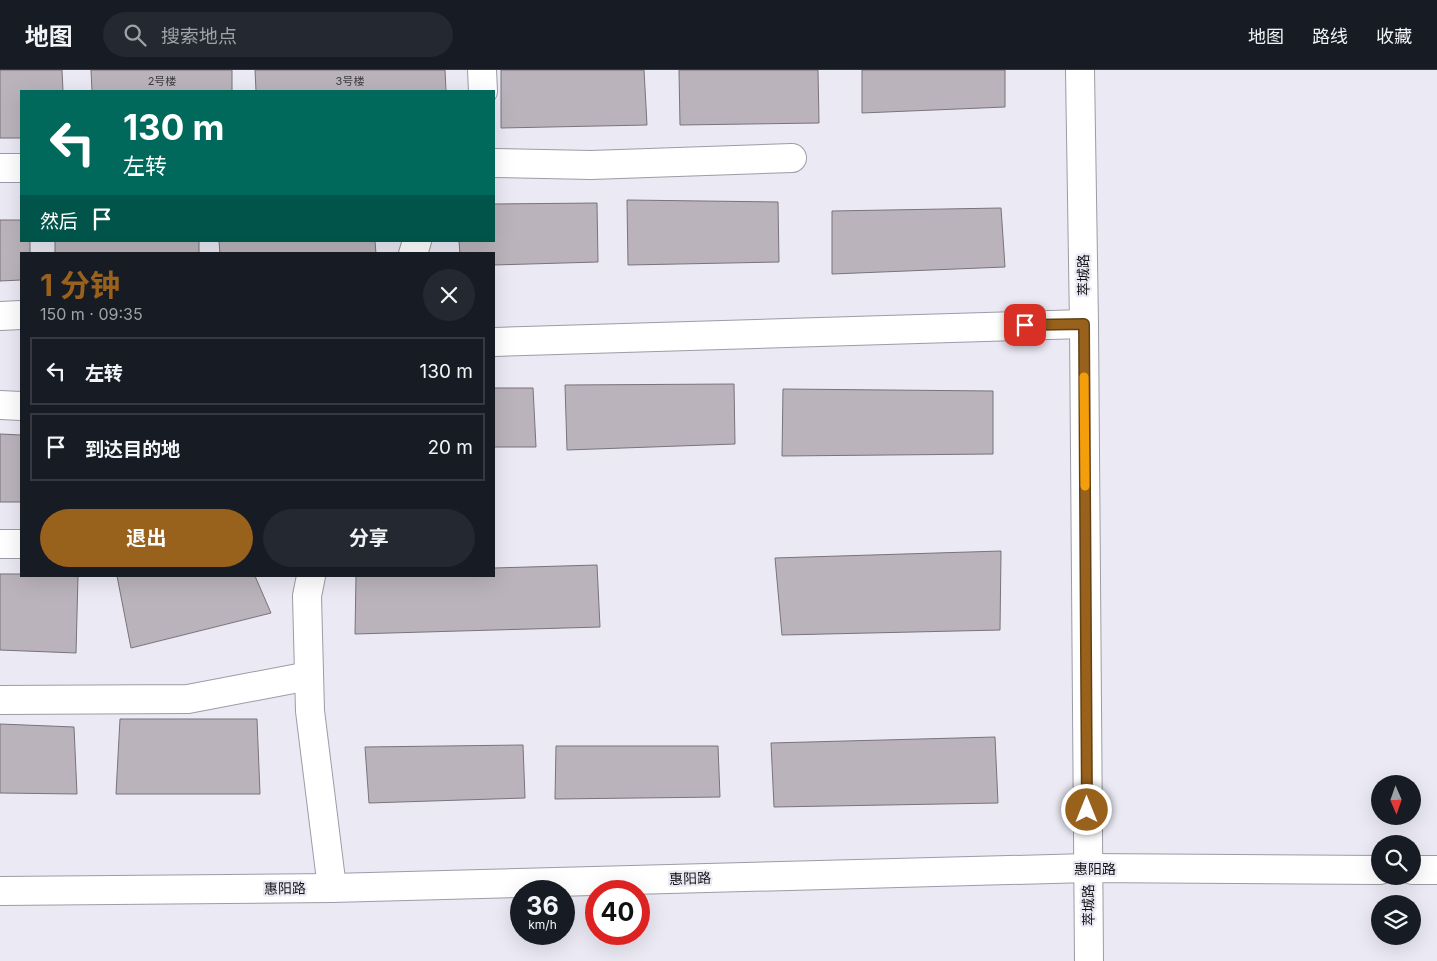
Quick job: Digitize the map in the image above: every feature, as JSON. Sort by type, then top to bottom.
[{"type":"street","points":[[482,70],[483,90]]},
{"type":"street","name":"萃城路","points":[[1080,70],[1089,961]]},
{"type":"street","points":[[495,163],[591,165],[792,158]]},
{"type":"street","points":[[0,168],[20,168]]},
{"type":"street","points":[[0,316],[20,315]]},
{"type":"street","points":[[495,342],[1084,324]]},
{"type":"street","points":[[0,405],[20,406]]},
{"type":"street","points":[[0,544],[20,544]]},
{"type":"street","points":[[311,577],[307,596],[310,711],[332,888]]},
{"type":"street","points":[[0,700],[188,699],[309,676]]},
{"type":"street","name":"惠阳路","points":[[0,891],[332,888],[1088,868],[1371,870]]},
{"type":"street","points":[[1421,870],[1437,870]]},
{"type":"building","points":[[0,70],[62,70],[63,90],[20,90],[20,138],[0,138]]},
{"type":"building","points":[[91,70],[232,70],[232,90],[92,90]]},
{"type":"building","points":[[255,70],[445,70],[446,90],[256,90]]},
{"type":"building","points":[[501,70],[644,70],[647,125],[501,128]]},
{"type":"building","points":[[679,70],[818,70],[819,123],[680,125]]},
{"type":"building","points":[[862,70],[1005,70],[1005,107],[862,113]]},
{"type":"building","points":[[627,200],[778,202],[779,262],[628,265]]},
{"type":"building","points":[[597,203],[598,262],[495,265],[495,252],[460,252],[459,242],[495,242],[495,204]]},
{"type":"building","points":[[1001,208],[1005,267],[832,274],[832,211]]},
{"type":"building","points":[[0,220],[20,220],[20,242],[30,242],[30,252],[20,252],[20,280],[0,281]]},
{"type":"building","points":[[55,242],[199,242],[199,252],[55,252]]},
{"type":"building","points":[[219,242],[375,242],[376,252],[220,252]]},
{"type":"building","points":[[734,384],[735,444],[567,450],[565,385]]},
{"type":"building","points":[[495,388],[533,388],[536,447],[495,447]]},
{"type":"building","points":[[783,389],[993,391],[993,454],[782,456]]},
{"type":"building","points":[[0,434],[20,435],[20,502],[0,502]]},
{"type":"building","points":[[1001,551],[1000,630],[782,635],[775,558]]},
{"type":"building","points":[[597,565],[600,627],[355,634],[356,577],[495,577],[495,568]]},
{"type":"building","points":[[0,574],[20,574],[20,577],[78,577],[76,653],[0,650]]},
{"type":"building","points":[[117,577],[255,577],[271,613],[131,648]]},
{"type":"building","points":[[120,719],[257,719],[260,794],[116,794]]},
{"type":"building","points":[[0,724],[74,727],[77,794],[0,793]]},
{"type":"building","points":[[995,737],[998,803],[774,807],[771,743]]},
{"type":"building","points":[[523,745],[525,798],[369,803],[365,747]]},
{"type":"building","points":[[556,746],[718,746],[720,797],[555,799]]},
{"type":"slow traffic","points":[[1084,377],[1085,486]]},
{"type":"route","points":[[1025,325],[1084,324],[1087,810]]}]
